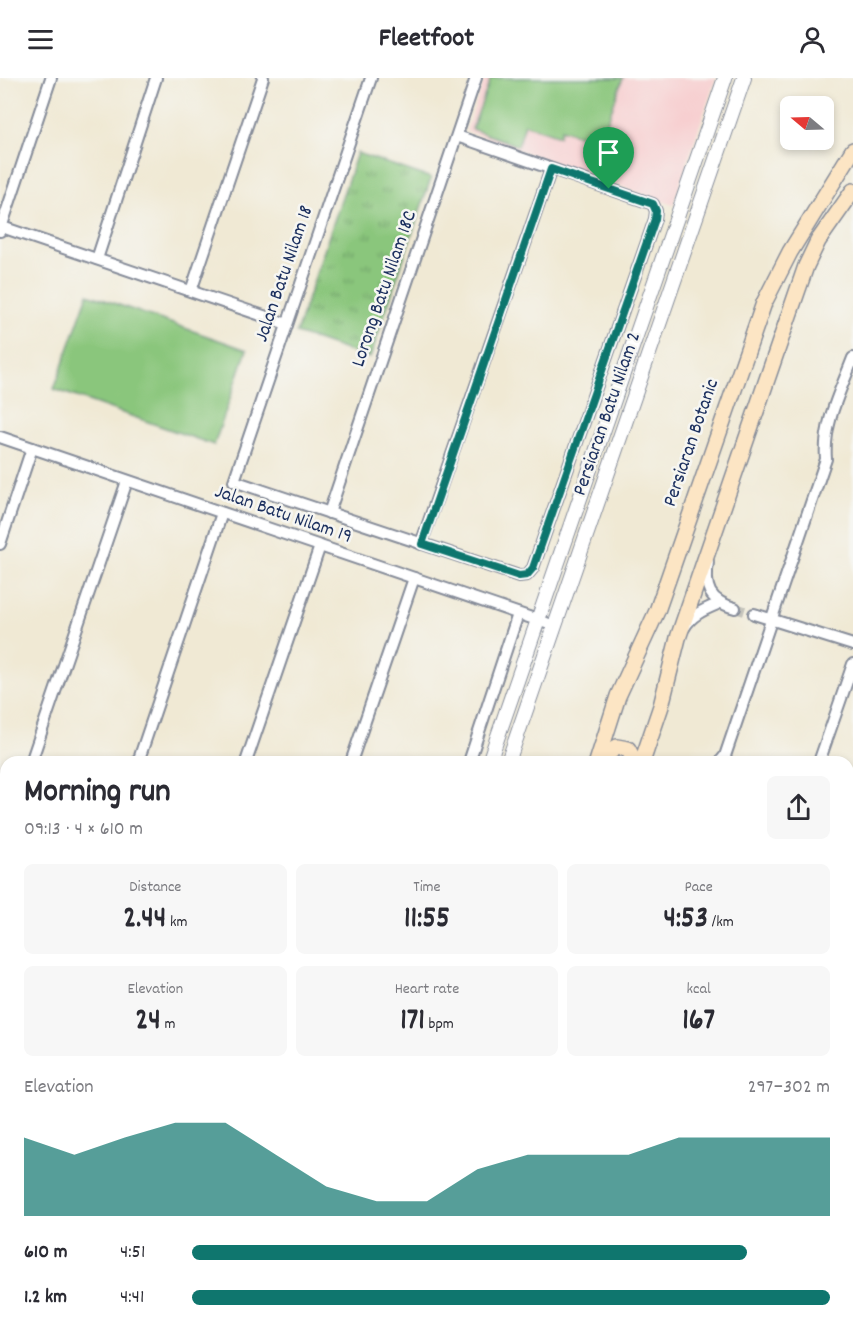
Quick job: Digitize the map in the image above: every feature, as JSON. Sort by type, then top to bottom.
[{"type":"main road","name":"Persiaran Botanic","points":[[599,756],[618,696],[643,646],[657,611],[764,303],[790,252],[853,150]]},
{"type":"main road","points":[[644,756],[661,706],[678,638],[806,266],[818,241],[853,191]]},
{"type":"main road","points":[[604,756],[617,747],[628,749],[632,756]]},
{"type":"street","points":[[51,78],[1,229],[98,259],[287,324]]},
{"type":"street","points":[[98,259],[156,78]]},
{"type":"street","points":[[191,291],[263,78]]},
{"type":"street","name":"Jalan Batu Nilam 18","points":[[329,513],[234,481],[371,78]]},
{"type":"street","name":"Lorong Batu Nilam 18C","points":[[329,513],[476,78]]},
{"type":"street","name":"Persiaran Batu Nilam 2","points":[[491,756],[725,78]]},
{"type":"street","name":"Persiaran Batu Nilam 2","points":[[510,756],[744,78]]},
{"type":"street","points":[[329,513],[519,576],[527,575],[533,568],[655,219],[656,211],[653,204],[457,136]]},
{"type":"street","points":[[422,544],[551,169]]},
{"type":"street","points":[[690,179],[707,185]]},
{"type":"street","points":[[725,756],[825,459],[824,443],[828,426],[853,358]]},
{"type":"street","name":"Jalan Batu Nilam 19","points":[[0,437],[555,626]]},
{"type":"street","points":[[0,544],[32,448]]},
{"type":"street","points":[[33,756],[127,481]]},
{"type":"street","points":[[140,756],[222,513]]},
{"type":"street","points":[[711,544],[707,571],[708,589],[720,603],[735,608]]},
{"type":"street","points":[[248,756],[320,546]]},
{"type":"street","points":[[353,756],[414,578]]},
{"type":"street","points":[[678,638],[688,621],[720,603]]},
{"type":"street","points":[[471,756],[518,614]]},
{"type":"street","points":[[754,614],[853,645]]},
{"type":"street","points":[[821,756],[853,664]]},
{"type":"shaded area","points":[[485,78],[716,78],[673,205],[466,131]]},
{"type":"green space","points":[[491,78],[623,78],[600,142],[561,129],[559,136],[525,124],[518,146],[472,129]]},
{"type":"green space","points":[[357,153],[431,178],[370,358],[296,333]]},
{"type":"green space","points":[[88,294],[247,350],[214,445],[54,389]]},
{"type":"tunnel","points":[[735,608],[754,614]]},
{"type":"route","points":[[551,169],[609,189],[653,204],[656,211],[655,219],[533,568],[527,575],[519,576],[422,544],[551,169]]}]
